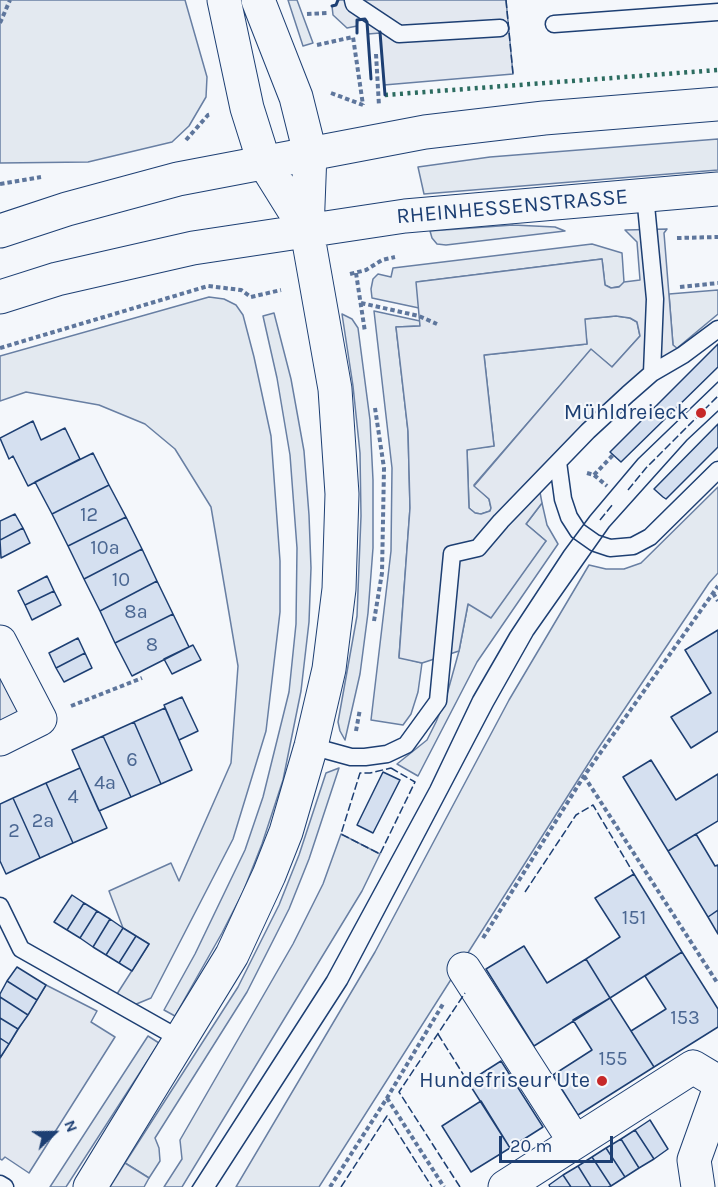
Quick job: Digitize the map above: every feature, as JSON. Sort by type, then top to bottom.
[{"type":"street","points":[[224,0],[247,108],[264,162],[308,231]]},
{"type":"street","points":[[90,1187],[232,955],[269,875],[286,832],[329,669],[339,589],[342,494],[335,390],[308,231],[310,153],[296,98],[258,0]]},
{"type":"street","points":[[0,231],[67,209],[178,179],[425,132],[544,118],[718,104]]},
{"type":"street","name":"RHEINHESSENSTRASSE","points":[[0,297],[57,279],[170,252],[405,216],[718,189]]},
{"type":"street","points":[[0,642],[40,719],[0,739]]},
{"type":"street","points":[[464,969],[575,1142]]},
{"type":"street","points":[[505,1187],[693,1067],[718,1082]]},
{"type":"street","points":[[698,1187],[694,1160],[718,1093]]},
{"type":"lane","points":[[353,0],[354,4],[399,34],[500,28]]},
{"type":"lane","points":[[554,24],[718,12]]},
{"type":"lane","points":[[645,195],[654,290],[652,372]]},
{"type":"lane","points":[[310,746],[351,757],[365,757],[387,754],[406,745],[438,701],[452,554],[478,548],[588,431],[652,372],[683,355],[718,329]]},
{"type":"lane","points":[[558,462],[563,499],[573,523],[578,531],[588,539],[610,548],[633,546],[650,537],[718,470]]},
{"type":"lane","points":[[0,906],[21,949],[182,1040]]},
{"type":"lane","points":[[0,1184],[5,1187]]},
{"type":"path","points":[[0,23],[10,0]]},
{"type":"path","points":[[307,14],[324,13]]},
{"type":"path","points":[[374,17],[379,108]]},
{"type":"path","points":[[317,45],[353,37],[363,105]]},
{"type":"path","points":[[675,238],[718,237]]},
{"type":"path","points":[[654,290],[718,283]]},
{"type":"path","points":[[0,348],[208,286],[241,290],[251,297],[265,294]]},
{"type":"path","points":[[361,303],[419,316],[437,324]]},
{"type":"path","points":[[594,475],[613,455]]},
{"type":"path","points":[[588,473],[607,486]]},
{"type":"path","points":[[330,1187],[584,776],[718,586]]},
{"type":"path","points":[[713,593],[718,601]]},
{"type":"path","points":[[40,719],[142,678]]},
{"type":"path","points":[[584,776],[718,984]]},
{"type":"path","points":[[387,1098],[444,1187]]},
{"type":"shaded area","points":[[0,0],[185,0],[207,77],[206,97],[189,126],[172,142],[88,162],[0,163]]},
{"type":"shaded area","points":[[288,0],[297,0],[313,43],[303,46]]},
{"type":"shaded area","points":[[338,0],[506,0],[513,74],[384,85],[380,33],[368,34],[367,22],[364,19],[358,20],[357,26],[347,28],[333,15],[332,6],[336,5]]},
{"type":"shaded area","points":[[718,139],[718,170],[424,194],[418,167],[490,157]]},
{"type":"shaded area","points":[[513,225],[555,227],[565,231],[446,245],[437,244],[430,231]]},
{"type":"shaded area","name":"Mühldreieck","points":[[667,229],[664,233],[673,345],[678,349],[539,487],[542,503],[526,524],[546,541],[491,618],[468,604],[459,651],[422,663],[399,658],[410,508],[408,431],[396,327],[420,326],[416,282],[602,259],[605,285],[611,288],[619,287],[624,282],[640,280],[637,242],[625,230]],"holes":[[[616,316],[630,318],[637,322],[640,336],[612,367],[591,349],[474,486],[489,499],[491,508],[490,511],[481,514],[475,513],[469,508],[467,450],[494,446],[484,355],[587,344],[585,319]]]},
{"type":"shaded area","points":[[592,244],[622,253],[624,282],[622,286],[611,288],[605,285],[602,259],[417,282],[419,308],[372,298],[373,279],[378,274],[391,277],[393,268]]},
{"type":"shaded area","points":[[718,290],[718,314],[676,349],[673,345],[669,294]]},
{"type":"shaded area","points":[[209,297],[224,299],[236,305],[243,315],[254,357],[271,436],[280,561],[280,612],[266,731],[233,839],[151,998],[134,1005],[117,994],[149,944],[123,928],[109,891],[171,863],[179,881],[231,763],[238,666],[211,507],[175,449],[145,424],[99,405],[26,392],[0,401],[0,356]]},
{"type":"shaded area","points":[[374,311],[420,321],[420,326],[396,327],[408,431],[410,508],[399,657],[422,663],[418,692],[411,714],[403,725],[371,720],[391,551],[392,468]]},
{"type":"shaded area","points":[[274,313],[291,379],[304,451],[309,515],[311,568],[309,622],[301,691],[283,780],[262,844],[243,892],[175,1016],[164,1010],[195,954],[245,850],[263,797],[289,692],[296,624],[297,548],[290,455],[277,378],[263,316]]},
{"type":"shaded area","points":[[342,314],[352,319],[358,328],[370,420],[373,480],[373,548],[368,613],[360,674],[345,740],[338,722],[357,616],[361,516],[360,453]]},
{"type":"shaded area","points":[[616,316],[630,318],[637,322],[640,336],[612,367],[591,350],[474,485],[489,499],[491,508],[490,511],[481,514],[475,513],[469,508],[467,449],[494,446],[484,355],[587,344],[584,319]]},
{"type":"shaded area","points":[[718,487],[718,573],[597,750],[319,1187],[236,1187],[375,952],[509,700],[589,565],[606,569],[624,569],[641,563]]},
{"type":"shaded area","points":[[542,503],[547,525],[558,544],[477,662],[418,776],[397,764],[427,740],[436,722],[446,698],[459,651],[468,604],[546,541],[526,524]]},
{"type":"shaded area","points":[[0,663],[25,709],[0,722]]},
{"type":"shaded area","points":[[339,768],[309,859],[289,909],[247,992],[155,1138],[160,1161],[149,1178],[125,1163],[238,987],[279,905],[299,855],[326,773]]},
{"type":"shaded area","points":[[341,834],[380,854],[362,891],[182,1187],[164,1187],[182,1159],[180,1140],[293,944],[323,884]]},
{"type":"shaded area","points":[[46,985],[97,1011],[91,1022],[115,1037],[29,1173],[5,1157],[0,1159],[0,1058]]},
{"type":"shaded area","points":[[148,1036],[159,1043],[66,1187],[50,1187]]},
{"type":"shaded area","points":[[125,1163],[149,1178],[144,1187],[110,1187]]},
{"type":"building","points":[[718,344],[718,367],[621,462],[610,452]]},
{"type":"building","points":[[33,421],[41,440],[65,428],[80,459],[28,486],[13,456],[9,459],[0,438]]},
{"type":"building","points":[[718,424],[718,447],[666,499],[663,497],[654,489]]},
{"type":"building","points":[[93,453],[109,485],[52,514],[35,482]]},
{"type":"building","points":[[109,485],[126,517],[68,546],[52,514]]},
{"type":"building","points":[[15,514],[23,528],[0,540],[0,521]]},
{"type":"building","points":[[126,517],[142,549],[84,579],[68,546]]},
{"type":"building","points":[[23,528],[30,543],[1,558],[0,540]]},
{"type":"building","points":[[142,549],[157,581],[100,611],[84,579]]},
{"type":"building","points":[[47,576],[54,591],[25,605],[18,591]]},
{"type":"building","points":[[157,581],[173,614],[115,643],[100,611]]},
{"type":"building","points":[[54,591],[61,605],[32,620],[25,605]]},
{"type":"building","points":[[173,614],[189,647],[132,676],[115,643]]},
{"type":"building","points":[[718,630],[718,731],[691,748],[671,717],[711,693],[685,650]]},
{"type":"building","points":[[78,638],[85,653],[56,668],[49,653]]},
{"type":"building","points":[[193,645],[201,660],[172,674],[164,659]]},
{"type":"building","points":[[85,653],[92,668],[64,682],[56,668]]},
{"type":"building","points":[[182,697],[198,731],[179,740],[164,705]]},
{"type":"building","points":[[165,708],[192,770],[161,784],[134,722]]},
{"type":"building","points":[[134,722],[161,784],[131,797],[103,736]]},
{"type":"building","points":[[103,736],[131,797],[99,811],[72,750]]},
{"type":"building","points":[[651,760],[676,800],[718,774],[718,821],[668,851],[623,777]]},
{"type":"building","points":[[80,768],[107,828],[73,843],[46,783]]},
{"type":"building","points":[[383,772],[400,780],[373,833],[357,825]]},
{"type":"building","points":[[46,783],[73,843],[40,858],[13,798]]},
{"type":"building","points":[[13,798],[40,858],[6,874],[0,861],[0,804]]},
{"type":"building","points":[[696,834],[715,866],[718,865],[718,910],[708,917],[668,851]]},
{"type":"building","points":[[634,874],[682,952],[610,998],[586,959],[620,937],[595,898]]},
{"type":"building","points":[[72,895],[84,903],[67,930],[54,922]]},
{"type":"building","points":[[84,903],[97,911],[80,938],[67,930]]},
{"type":"building","points":[[718,910],[718,934],[708,917]]},
{"type":"building","points":[[97,911],[110,919],[93,947],[80,938]]},
{"type":"building","points":[[110,919],[123,928],[106,955],[93,947]]},
{"type":"building","points":[[123,928],[136,936],[119,963],[106,955]]},
{"type":"building","points":[[136,936],[149,944],[132,971],[119,963]]},
{"type":"building","points":[[524,946],[547,983],[586,959],[610,998],[534,1046],[486,969]]},
{"type":"building","points":[[682,952],[718,1009],[718,1027],[654,1067],[631,1031],[666,1009],[645,976]]},
{"type":"building","points":[[17,967],[46,985],[37,1000],[7,981]]},
{"type":"building","points":[[7,981],[37,1000],[28,1015],[0,997]]},
{"type":"building","points":[[0,997],[28,1015],[18,1029],[0,1018]]},
{"type":"building","points":[[610,998],[654,1067],[578,1115],[553,1075],[592,1050],[573,1020]]},
{"type":"building","points":[[0,1018],[18,1029],[9,1044],[0,1038]]},
{"type":"building","points":[[0,1038],[9,1044],[0,1058]]},
{"type":"building","points":[[501,1061],[543,1127],[510,1148],[468,1082]]},
{"type":"building","points":[[481,1101],[510,1148],[471,1172],[442,1126]]},
{"type":"building","points":[[650,1120],[668,1149],[654,1159],[635,1130]]},
{"type":"building","points":[[635,1130],[654,1159],[639,1168],[621,1139]]},
{"type":"building","points":[[621,1139],[639,1168],[625,1177],[606,1148]]},
{"type":"building","points":[[606,1148],[625,1177],[611,1186],[592,1157]]},
{"type":"building","points":[[592,1157],[611,1186],[591,1187],[578,1166]]},
{"type":"building","points":[[578,1166],[591,1187],[571,1187],[563,1175]]},
{"type":"building","points":[[563,1175],[571,1187],[550,1187],[549,1185]]},
{"type":"tram line","points":[[192,1187],[327,977],[430,787],[473,697],[510,633],[590,516],[638,459],[718,382]]},
{"type":"tram line","points":[[216,1187],[347,984],[493,706],[533,635],[609,527],[687,440],[718,411]]},
{"type":"hedge","points":[[385,95],[718,70]]},
{"type":"fence","points":[[506,0],[513,74]]},
{"type":"fence","points":[[628,490],[646,468],[718,396]]},
{"type":"fence","points":[[600,520],[613,504]]},
{"type":"fence","points":[[391,768],[415,782],[380,854],[341,834],[360,773],[391,768]]},
{"type":"fence","points":[[525,892],[576,815],[593,805],[634,874]]},
{"type":"fence","points":[[460,1187],[399,1092],[465,993]]},
{"type":"fence","points":[[438,1034],[468,1082]]},
{"type":"fence","points":[[341,1187],[387,1116],[432,1187]]},
{"type":"wall","points":[[332,6],[336,5],[338,0]]},
{"type":"wall","points":[[357,33],[357,20],[365,19],[371,79]]},
{"type":"wall","points":[[380,32],[385,95]]},
{"type":"place","name":"Mühldreieck","points":[[701,413]]},
{"type":"place","name":"Hundefriseur Ute","points":[[602,1081]]}]
